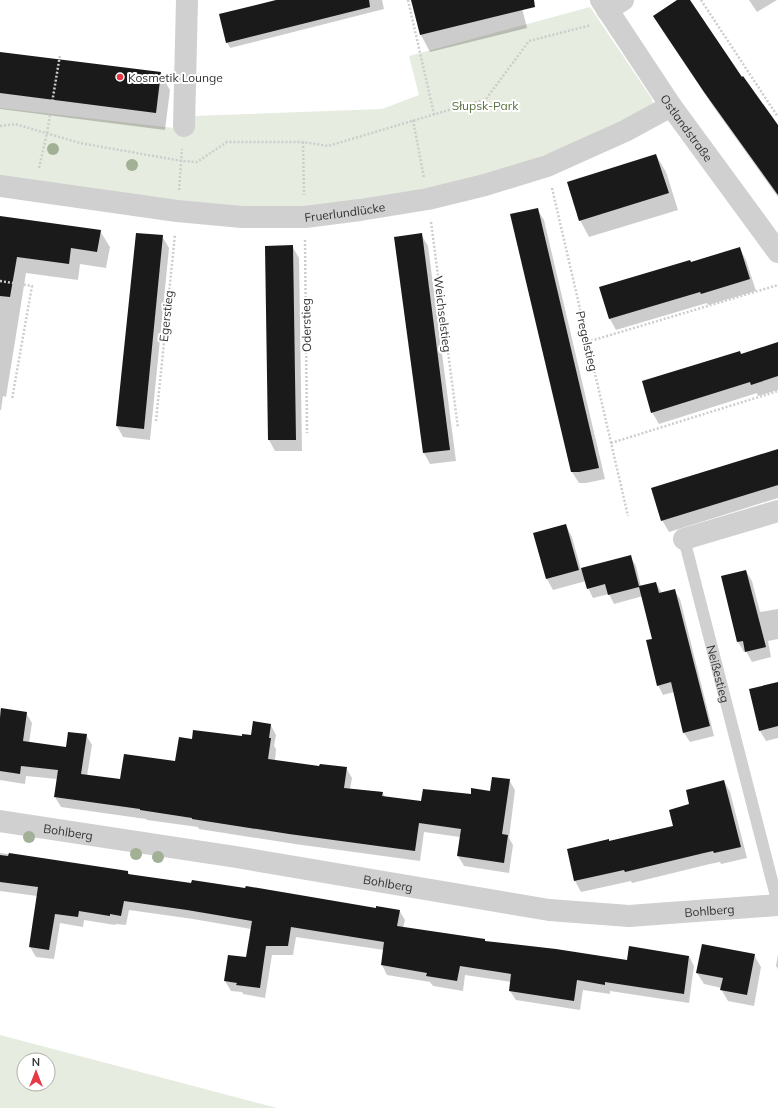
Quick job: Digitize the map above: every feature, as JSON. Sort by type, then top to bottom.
[{"type":"street","points":[[184,126],[187,0]]},
{"type":"street","name":"Ostlandstraße","points":[[611,7],[671,106],[774,239]]},
{"type":"street","name":"Fruerlundlücke","points":[[0,186],[177,211],[242,216],[305,217],[428,199],[485,185],[547,166],[625,131],[671,106]]},
{"type":"street","name":"Neißestieg","points":[[684,539],[778,511]]},
{"type":"street","name":"Bohlberg","points":[[0,821],[236,857],[549,910],[629,916],[778,904]]},
{"type":"lane","name":"Neißestieg","points":[[684,539],[778,904]]},
{"type":"path","points":[[408,0],[434,114]]},
{"type":"path","points":[[701,0],[778,117]]},
{"type":"path","points":[[0,126],[14,124],[80,143],[182,161],[197,162],[227,142],[302,142],[328,146],[486,98],[529,41],[611,7]]},
{"type":"path","points":[[34,191],[47,133],[60,55]]},
{"type":"path","name":"Weichselstieg","points":[[413,120],[428,199],[458,428]]},
{"type":"path","name":"Egerstieg","points":[[156,421],[182,161],[184,126]]},
{"type":"path","name":"Oderstieg","points":[[302,142],[305,217],[307,433]]},
{"type":"path","name":"Pregelstieg","points":[[547,166],[628,516]]},
{"type":"path","points":[[0,281],[32,286],[12,399]]},
{"type":"path","points":[[587,342],[778,285]]},
{"type":"path","points":[[611,444],[778,391]]},
{"type":"green space","name":"Słupsk-Park","points":[[590,7],[652,99],[653,104],[651,108],[567,147],[487,175],[406,194],[307,209],[190,206],[0,179],[0,108],[192,130],[192,116],[382,109],[419,95],[409,56]]},
{"type":"green space","points":[[0,1035],[277,1108],[0,1108]]},
{"type":"building","points":[[276,0],[369,0],[370,7],[226,43],[219,14]]},
{"type":"building","points":[[411,0],[534,0],[535,7],[420,35]]},
{"type":"building","points":[[677,0],[690,0],[742,77],[743,76],[778,125],[778,195],[704,92],[653,16]]},
{"type":"building","points":[[0,52],[161,72],[156,113],[0,93]]},
{"type":"building","points":[[656,154],[669,193],[579,221],[567,182]]},
{"type":"building","points":[[538,208],[599,468],[579,472],[571,472],[510,214]]},
{"type":"building","points":[[0,216],[101,230],[97,252],[71,248],[69,264],[17,257],[10,297],[0,296]]},
{"type":"building","points":[[136,233],[163,235],[144,429],[116,426]]},
{"type":"building","points":[[422,233],[450,450],[423,453],[394,237]]},
{"type":"building","points":[[293,245],[296,440],[268,440],[265,246]]},
{"type":"building","points":[[740,247],[750,279],[609,319],[599,287]]},
{"type":"building","points":[[778,342],[778,376],[751,385],[750,382],[651,413],[642,381],[740,351],[741,354]]},
{"type":"building","points":[[778,449],[778,485],[661,521],[651,488]]},
{"type":"building","points":[[566,524],[579,570],[546,579],[533,533]]},
{"type":"building","points":[[631,555],[639,586],[656,582],[659,593],[675,589],[710,726],[683,733],[671,682],[657,686],[646,640],[652,639],[639,587],[608,595],[605,584],[587,589],[581,568]]},
{"type":"building","points":[[746,570],[766,647],[745,652],[743,641],[737,642],[721,576]]},
{"type":"building","points":[[778,682],[778,726],[759,731],[749,689]]},
{"type":"building","points":[[1,708],[27,712],[23,741],[66,747],[68,732],[87,734],[81,774],[120,779],[124,754],[175,761],[179,737],[192,739],[193,730],[242,736],[242,734],[251,735],[253,721],[271,724],[268,759],[319,766],[320,764],[347,767],[344,788],[383,792],[382,796],[421,801],[423,789],[471,794],[471,788],[490,791],[492,777],[510,779],[502,834],[508,835],[504,863],[457,856],[461,829],[419,823],[415,851],[289,834],[192,819],[140,809],[54,797],[58,770],[21,766],[20,774],[0,771]]},
{"type":"building","points":[[724,780],[741,847],[714,853],[713,851],[625,872],[624,870],[574,881],[567,849],[673,826],[669,810],[689,804],[686,790]]},
{"type":"building","points":[[9,853],[128,871],[128,874],[191,883],[192,880],[245,888],[246,886],[376,908],[376,906],[400,910],[397,926],[485,939],[485,941],[556,949],[627,960],[629,946],[689,956],[684,994],[605,982],[605,985],[577,980],[574,1001],[509,991],[511,974],[460,966],[457,981],[426,976],[427,973],[381,965],[384,942],[291,927],[288,946],[266,946],[260,988],[236,985],[237,983],[224,981],[228,955],[246,957],[252,921],[124,901],[121,916],[110,914],[110,916],[79,911],[78,917],[55,914],[49,950],[29,947],[38,887],[0,882],[0,855],[8,856]]},
{"type":"building","points":[[702,944],[755,954],[747,995],[720,990],[723,978],[696,973]]},
{"type":"place","name":"Kosmetik Lounge","points":[[120,77]]}]
